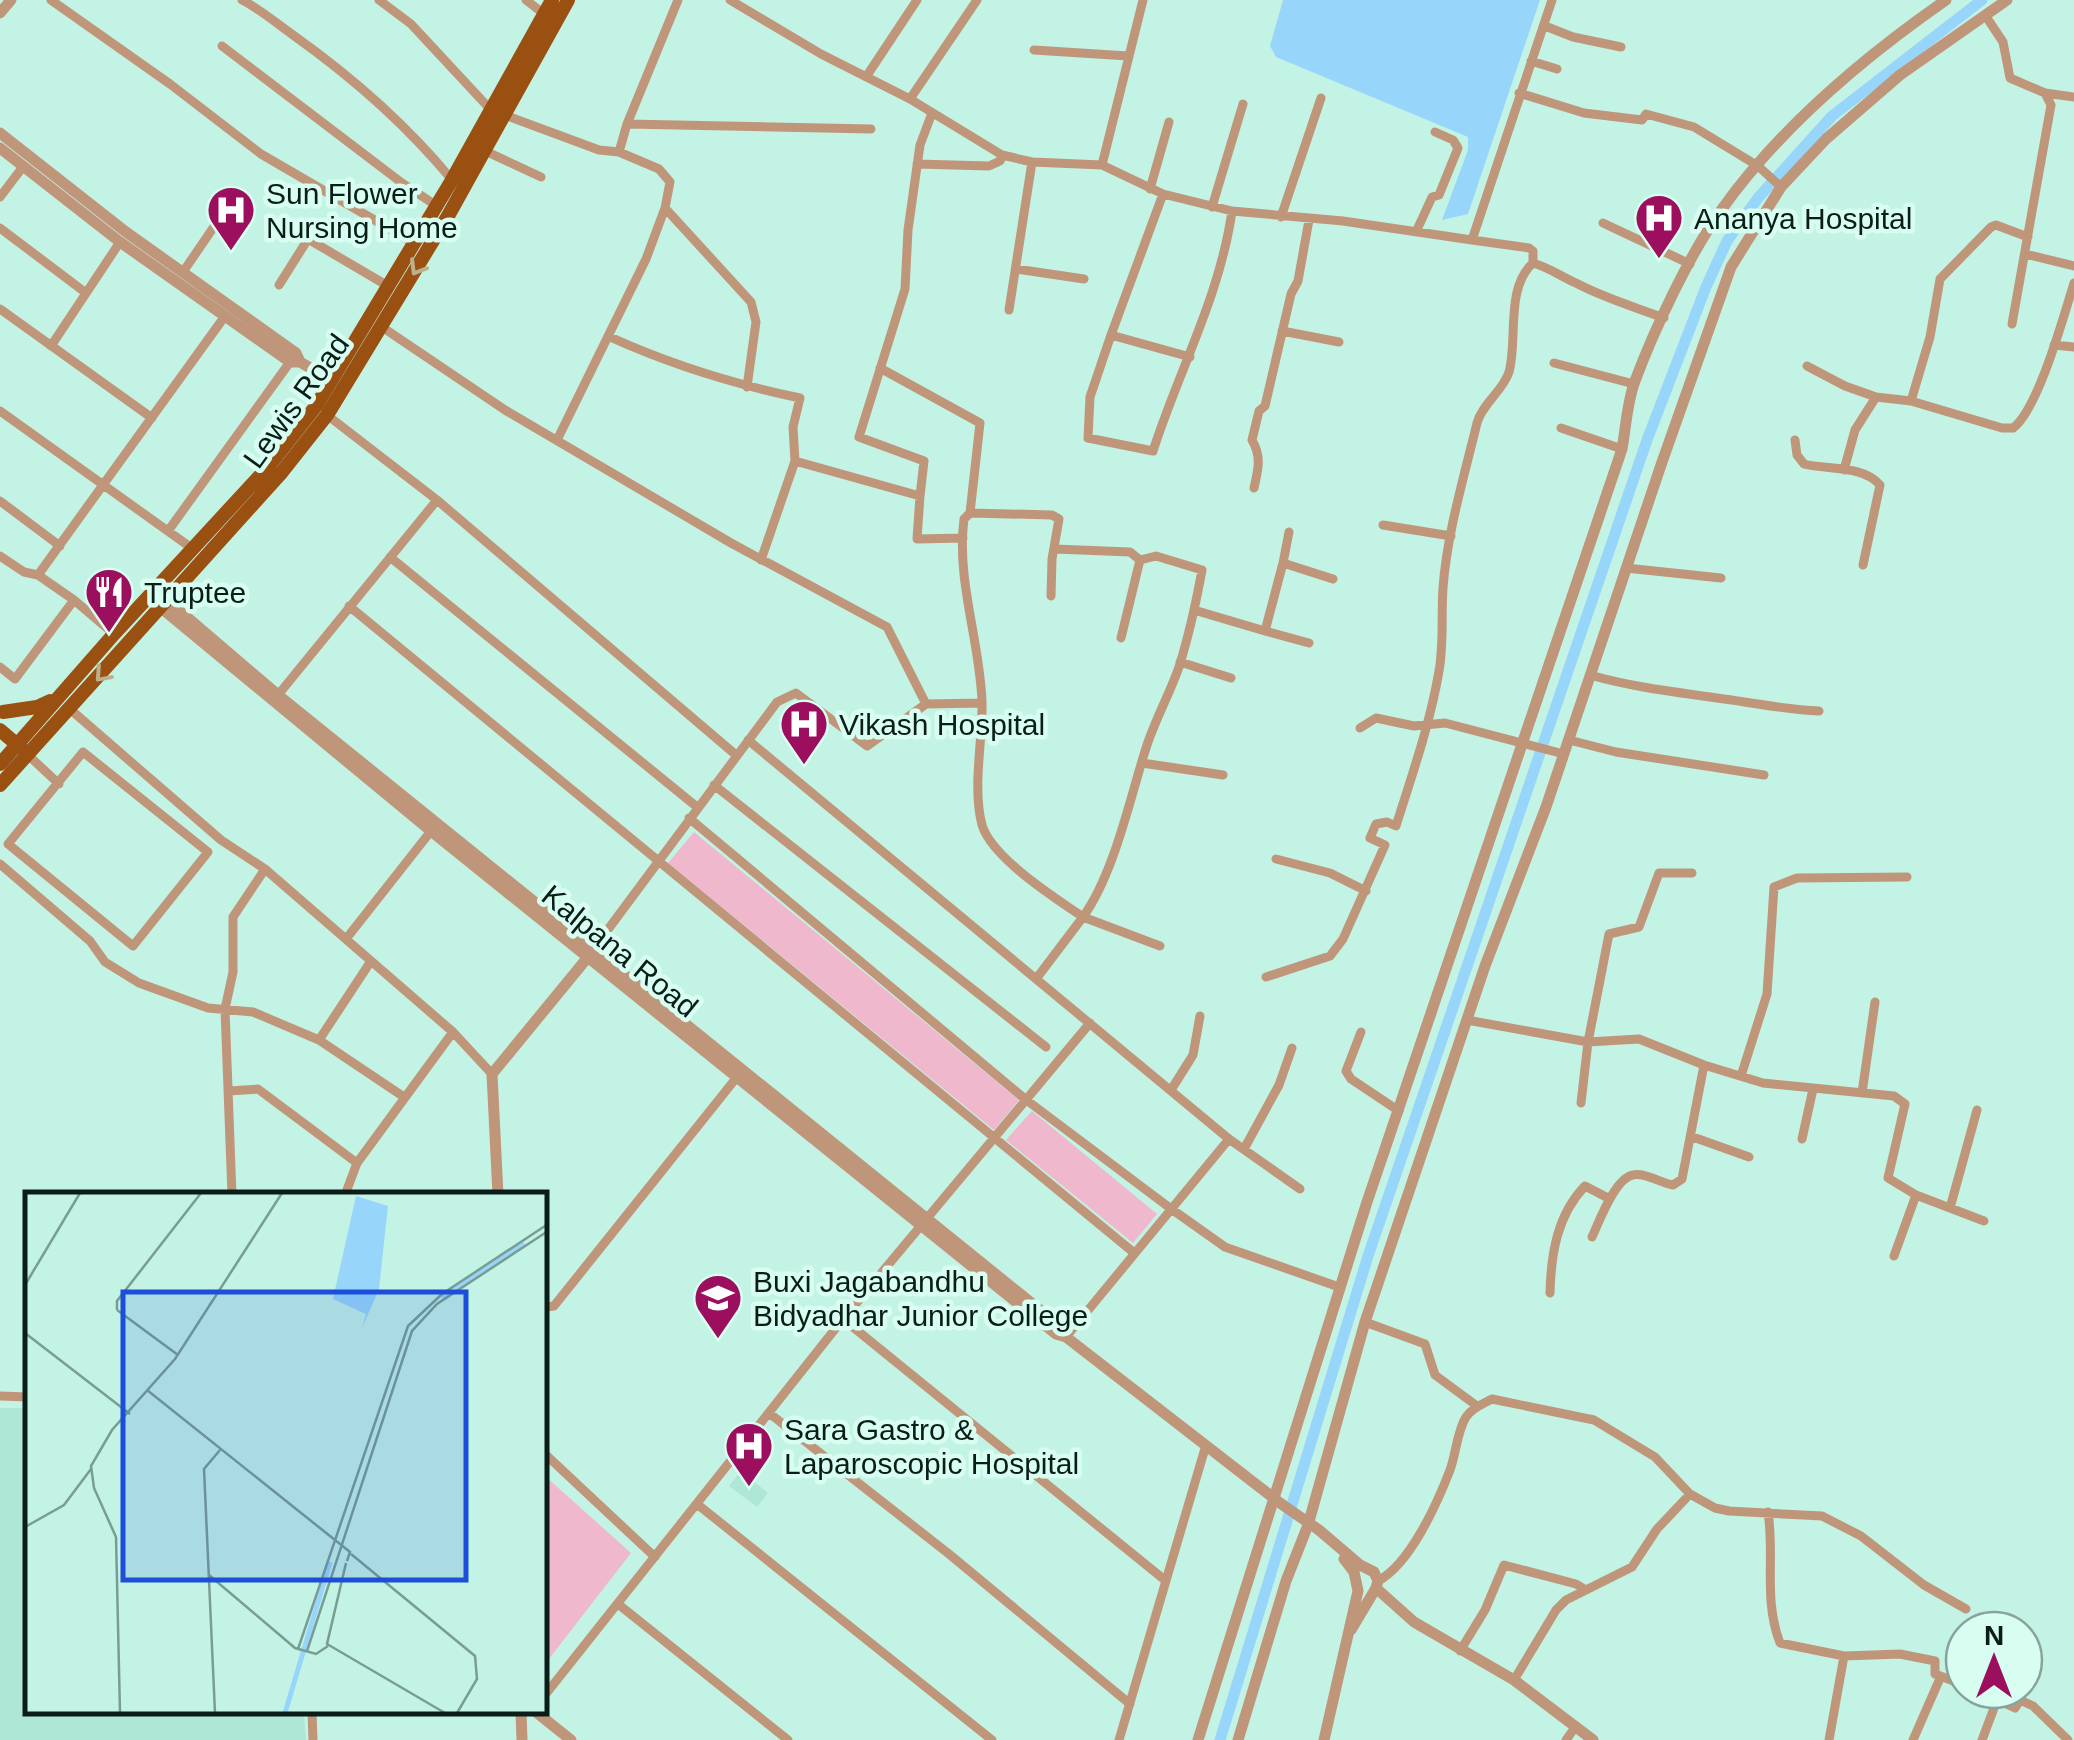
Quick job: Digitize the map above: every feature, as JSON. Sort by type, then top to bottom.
[{"type":"main road","name":"Lewis Road","points":[[514,80],[568,0]]},
{"type":"main road","name":"Lewis Road","points":[[0,785],[23,750],[31,727],[268,467],[333,382],[496,112],[548,7]]},
{"type":"main road","name":"Lewis Road","points":[[0,764],[42,741],[71,710],[282,472],[326,415],[483,150],[496,112]]},
{"type":"main road","points":[[1,711],[37,707],[58,696]]},
{"type":"main road","points":[[1,711],[31,727],[42,741]]},
{"type":"main road","points":[[0,730],[23,750]]},
{"type":"street","points":[[0,13],[10,0]]},
{"type":"street","points":[[50,0],[261,154],[414,243]]},
{"type":"street","points":[[242,0],[376,100],[420,141],[452,180]]},
{"type":"street","points":[[379,0],[411,24],[496,112],[598,150],[619,152],[668,176],[664,208],[610,337],[557,440]]},
{"type":"street","points":[[526,0],[548,7]]},
{"type":"street","points":[[619,152],[626,124],[678,0]]},
{"type":"street","points":[[730,0],[910,99],[1002,155],[1032,162],[1102,165],[1163,194],[1232,211],[1344,220],[1530,248],[1534,263]]},
{"type":"street","points":[[866,77],[918,0]]},
{"type":"street","points":[[910,99],[977,0]]},
{"type":"street","points":[[1102,165],[1143,0]]},
{"type":"street","points":[[1472,240],[1552,0]]},
{"type":"street","points":[[1198,1740],[1277,1501],[1340,1287],[1501,798],[1529,744],[1622,449],[1634,384],[1690,264],[1721,210],[1761,169],[1786,134],[1946,0]]},
{"type":"street","points":[[1238,1740],[1365,1322],[1557,752],[1568,740],[1731,268],[1780,186],[1826,139],[1900,76],[2007,0]]},
{"type":"street","points":[[1984,16],[2003,42],[2010,78],[2045,93],[2074,96]]},
{"type":"street","points":[[1545,26],[1621,47]]},
{"type":"street","points":[[222,46],[438,206]]},
{"type":"street","points":[[1034,50],[1128,56]]},
{"type":"street","points":[[1531,61],[1557,69]]},
{"type":"street","points":[[1518,93],[1584,112],[1642,120],[1646,114],[1694,127],[1761,169],[1780,186]]},
{"type":"street","points":[[2012,324],[2050,121],[2051,105],[2045,93]]},
{"type":"street","points":[[1281,217],[1321,98]]},
{"type":"street","points":[[1212,207],[1243,104]]},
{"type":"street","points":[[932,114],[917,164],[905,288],[858,437],[924,461],[917,539],[963,538]]},
{"type":"street","points":[[1150,189],[1169,122]]},
{"type":"street","points":[[626,124],[871,129]]},
{"type":"street","points":[[1416,232],[1432,197],[1439,194],[1458,148],[1453,140],[1435,132]]},
{"type":"street","points":[[0,133],[126,232],[296,353],[295,362],[168,531]]},
{"type":"street","points":[[0,148],[120,242],[225,316],[333,382]]},
{"type":"street","points":[[483,150],[541,178]]},
{"type":"street","points":[[917,164],[989,166],[1000,161],[1002,155]]},
{"type":"street","points":[[1010,310],[1032,162]]},
{"type":"street","points":[[0,197],[22,168]]},
{"type":"street","points":[[1163,194],[1090,397],[1088,438],[1154,451],[1226,252],[1232,211]]},
{"type":"street","points":[[664,208],[752,302],[756,322],[747,387]]},
{"type":"street","points":[[182,272],[226,209]]},
{"type":"street","points":[[1254,488],[1260,464],[1253,435],[1259,411],[1265,406],[1291,294],[1298,281],[1309,220]]},
{"type":"street","points":[[1603,223],[1690,264]]},
{"type":"street","points":[[1911,401],[1930,337],[1940,279],[1996,225],[2028,237]]},
{"type":"street","points":[[0,228],[86,293]]},
{"type":"street","points":[[279,286],[308,239],[388,286]]},
{"type":"street","points":[[51,346],[120,242]]},
{"type":"street","points":[[2025,254],[2074,266]]},
{"type":"street","points":[[1534,263],[1664,318]]},
{"type":"street","points":[[1266,976],[1330,956],[1343,939],[1385,844],[1370,838],[1376,824],[1387,822],[1396,826],[1428,724],[1445,635],[1443,590],[1451,536],[1478,416],[1508,372],[1514,313],[1524,271],[1534,263]]},
{"type":"street","points":[[1016,269],[1084,279]]},
{"type":"street","points":[[1807,366],[1876,397],[1911,401],[2013,428],[2023,418],[2054,345],[2074,283]]},
{"type":"street","points":[[0,309],[152,418]]},
{"type":"street","points":[[38,574],[225,316]]},
{"type":"street","points":[[382,326],[470,388],[557,440],[760,560],[887,627],[926,704]]},
{"type":"street","points":[[1282,332],[1339,342]]},
{"type":"street","points":[[1111,336],[1190,357]]},
{"type":"street","points":[[610,337],[674,366],[800,398],[793,427],[794,462],[760,560]]},
{"type":"street","points":[[2054,345],[2074,348]]},
{"type":"street","points":[[1554,363],[1634,384]]},
{"type":"street","points":[[880,368],[980,423],[970,513],[964,519],[963,538],[964,573],[982,703],[983,828],[1002,854],[1048,894],[1084,916],[1160,946]]},
{"type":"street","points":[[1844,470],[1852,438],[1876,397]]},
{"type":"street","points":[[1,415],[193,549]]},
{"type":"street","points":[[326,415],[437,500],[736,755]]},
{"type":"street","points":[[1561,428],[1622,449]]},
{"type":"street","points":[[1795,440],[1797,455],[1804,464],[1873,477],[1880,485],[1863,566]]},
{"type":"street","points":[[794,462],[920,496]]},
{"type":"street","points":[[278,695],[437,500]]},
{"type":"street","points":[[0,501],[60,546]]},
{"type":"street","points":[[970,513],[1059,519],[1051,596]]},
{"type":"street","points":[[1383,526],[1451,536]]},
{"type":"street","points":[[1265,631],[1290,532]]},
{"type":"street","points":[[1054,549],[1130,552],[1140,560]]},
{"type":"street","points":[[0,556],[24,572],[38,574],[114,634]]},
{"type":"street","points":[[1036,979],[1094,902],[1180,662],[1194,610],[1202,570],[1156,556],[1140,560]]},
{"type":"street","points":[[390,557],[697,807]]},
{"type":"street","points":[[1120,638],[1140,560]]},
{"type":"street","points":[[1283,563],[1333,580]]},
{"type":"street","points":[[1626,568],[1721,578]]},
{"type":"street","name":"Kalpana Road","points":[[151,593],[431,831],[591,952],[737,1077],[924,1222]]},
{"type":"street","points":[[0,667],[15,679],[74,600]]},
{"type":"street","name":"Kalpana Road","points":[[165,605],[924,1222],[1056,1334],[1066,1337],[1305,1522]]},
{"type":"street","points":[[349,606],[1133,1252]]},
{"type":"street","points":[[1194,610],[1308,643]]},
{"type":"street","points":[[1180,662],[1231,678]]},
{"type":"street","points":[[1590,675],[1636,688],[1782,710],[1818,711]]},
{"type":"street","points":[[492,1074],[591,952],[777,702],[796,693],[867,746],[926,704],[982,703]]},
{"type":"street","points":[[71,710],[221,840],[265,869],[346,939],[453,1032],[492,1074],[498,1192]]},
{"type":"street","points":[[1360,728],[1376,718],[1414,726],[1445,723],[1557,752]]},
{"type":"street","points":[[748,740],[1229,1138],[1300,1189]]},
{"type":"street","points":[[1568,740],[1616,752],[1764,775]]},
{"type":"street","points":[[23,750],[59,784]]},
{"type":"street","points":[[83,752],[208,852],[133,946],[8,844],[59,784],[83,752]]},
{"type":"street","points":[[1142,763],[1223,775]]},
{"type":"street","points":[[714,785],[1046,1047]]},
{"type":"street","points":[[689,818],[1025,1099],[1170,1208],[1225,1247],[1340,1287]]},
{"type":"street","points":[[346,939],[431,831]]},
{"type":"street","points":[[1276,859],[1330,873],[1366,890]]},
{"type":"street","points":[[0,864],[90,941],[105,962],[139,983],[208,1008],[253,1012],[319,1040],[404,1097]]},
{"type":"street","points":[[232,1192],[226,1009],[232,972],[233,917],[265,869]]},
{"type":"street","points":[[1581,1104],[1588,1042],[1609,934],[1640,928],[1659,873],[1692,873]]},
{"type":"street","points":[[1741,1076],[1767,994],[1774,887],[1797,878],[1907,877]]},
{"type":"street","points":[[319,1040],[371,961]]},
{"type":"street","points":[[1862,1093],[1874,1002]]},
{"type":"street","points":[[1171,1090],[1193,1055],[1200,1016]]},
{"type":"street","points":[[1467,1020],[1588,1042],[1639,1040],[1762,1083],[1894,1096],[1904,1104],[1888,1178],[1916,1195],[1984,1221]]},
{"type":"street","points":[[548,1691],[843,1319],[1090,1023]]},
{"type":"street","points":[[346,1192],[357,1163],[453,1032]]},
{"type":"street","points":[[1360,1032],[1346,1071],[1351,1079],[1399,1110]]},
{"type":"street","points":[[1244,1149],[1279,1085],[1292,1048]]},
{"type":"street","points":[[1592,1236],[1610,1199],[1632,1174],[1678,1183],[1692,1137],[1704,1065]]},
{"type":"street","points":[[548,1307],[554,1306],[737,1077]]},
{"type":"street","points":[[229,1091],[258,1089],[357,1163]]},
{"type":"street","points":[[1802,1139],[1813,1089]]},
{"type":"street","points":[[1950,1208],[1977,1110]]},
{"type":"street","points":[[1692,1137],[1749,1158]]},
{"type":"street","points":[[1066,1337],[1229,1138]]},
{"type":"street","points":[[1550,1284],[1555,1238],[1582,1188],[1590,1186],[1610,1199]]},
{"type":"street","points":[[1894,1256],[1916,1195]]},
{"type":"street","points":[[843,1319],[1166,1581]]},
{"type":"street","points":[[1365,1322],[1424,1344],[1435,1375],[1477,1406]]},
{"type":"street","points":[[1305,1522],[1351,1567],[1358,1587],[1365,1593],[1376,1587],[1399,1565],[1433,1508],[1466,1417],[1477,1406],[1492,1400],[1594,1420],[1655,1457],[1690,1494],[1715,1508],[1822,1516],[1861,1536],[1924,1585],[1966,1609]]},
{"type":"street","points":[[769,1413],[949,1554],[1130,1704]]},
{"type":"street","points":[[1119,1740],[1206,1445]]},
{"type":"street","points":[[548,1457],[655,1557]]},
{"type":"street","points":[[1514,1680],[1556,1610],[1566,1600],[1632,1567],[1657,1529],[1690,1494]]},
{"type":"street","points":[[697,1504],[992,1740]]},
{"type":"street","points":[[1768,1512],[1770,1610],[1780,1643],[1844,1656],[1900,1654],[1936,1661],[1934,1674],[1944,1677]]},
{"type":"street","points":[[1305,1522],[1374,1572],[1376,1587],[1351,1630],[1324,1740]]},
{"type":"street","points":[[1460,1651],[1486,1610],[1504,1565],[1586,1590]]},
{"type":"street","points":[[1351,1630],[1349,1620],[1358,1587]]},
{"type":"street","points":[[1376,1587],[1414,1622],[1514,1680],[1594,1740]]},
{"type":"street","points":[[618,1604],[788,1740]]},
{"type":"street","points":[[1830,1740],[1844,1656]]},
{"type":"street","points":[[1912,1740],[1941,1676]]},
{"type":"street","points":[[1982,1740],[1993,1710]]},
{"type":"street","points":[[2037,1710],[2068,1740]]},
{"type":"street","points":[[312,1715],[313,1740]]},
{"type":"street","points":[[521,1715],[522,1740]]},
{"type":"street","points":[[540,1715],[571,1740]]},
{"type":"street","points":[[1566,1740],[1576,1726]]},
{"type":"shaded area","points":[[694,832],[1019,1100],[994,1130],[668,863]]},
{"type":"shaded area","points":[[1032,1111],[1157,1214],[1133,1243],[1006,1140]]},
{"type":"shaded area","points":[[0,1408],[25,1408],[25,1715],[304,1715],[306,1740],[0,1740]]},
{"type":"shaded area","name":"Sara Gastro & Laparoscopic Hospital","points":[[741,1471],[768,1493],[757,1507],[729,1486]]},
{"type":"shaded area","points":[[548,1479],[631,1553],[548,1660]]},
{"type":"water","points":[[1283,0],[1540,0],[1468,214],[1442,220],[1468,150],[1468,137],[1276,57],[1270,46]]},
{"type":"waterway","points":[[1220,1740],[1368,1256],[1647,440],[1706,287],[1727,241],[1758,198],[1832,116],[1982,0]]},
{"type":"place","name":"Sun Flower Nursing Home","points":[[231,252]]},
{"type":"place","name":"Ananya Hospital","points":[[1659,260]]},
{"type":"place","name":"Truptee","points":[[109,634]]},
{"type":"place","name":"Vikash Hospital","points":[[804,766]]},
{"type":"place","name":"Buxi Jagabandhu Bidyadhar Junior College","points":[[718,1340]]},
{"type":"place","name":"Sara Gastro & Laparoscopic Hospital","points":[[749,1488]]}]
